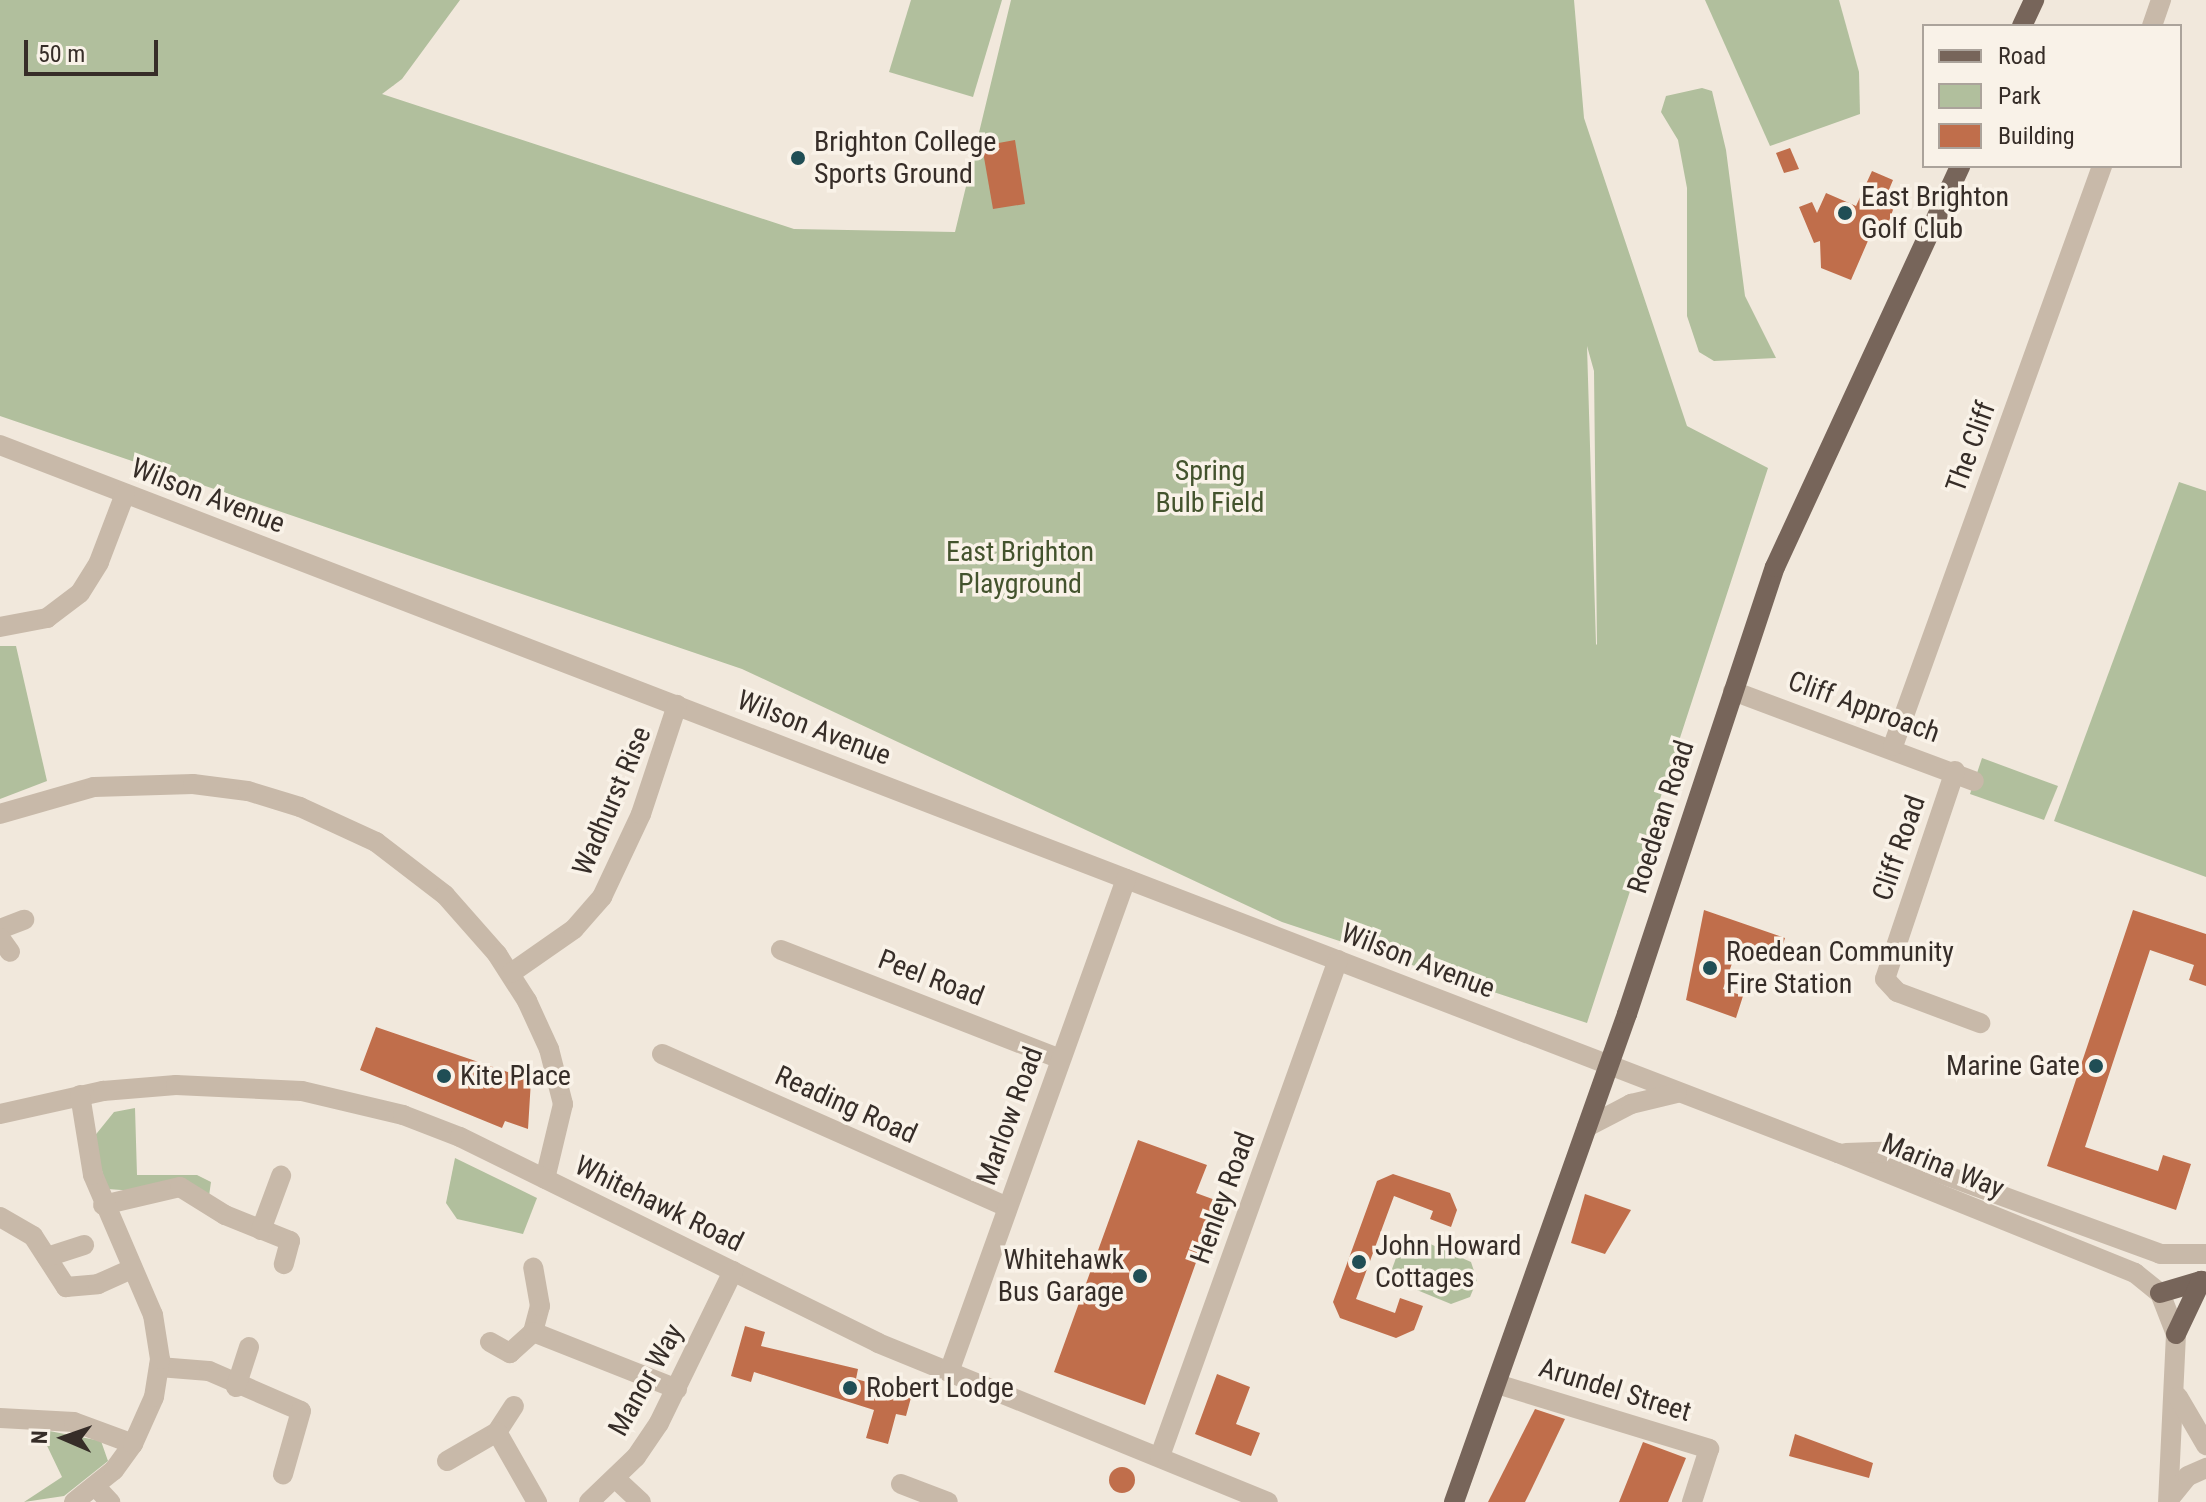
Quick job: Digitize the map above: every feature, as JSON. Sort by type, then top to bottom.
[{"type":"main road","points":[[2023,24],[2034,0]]},
{"type":"main road","name":"Roedean Road","points":[[1454,1502],[1587,1127],[1775,567],[1959,168]]},
{"type":"main road","points":[[2160,1293],[2201,1281],[2176,1334]]},
{"type":"street","points":[[2153,24],[2161,0]]},
{"type":"street","name":"The Cliff","points":[[1893,746],[2101,168]]},
{"type":"street","name":"Wilson Avenue","points":[[0,445],[1607,1063]]},
{"type":"street","points":[[0,627],[40,621],[80,593],[125,494]]},
{"type":"street","name":"Cliff Approach","points":[[1733,691],[1893,746],[1974,781]]},
{"type":"street","name":"Wadhurst Rise","points":[[511,973],[574,929],[602,897],[641,814],[677,705]]},
{"type":"street","name":"Cliff Road","points":[[1955,771],[1885,979],[1897,992],[1980,1023]]},
{"type":"street","points":[[0,814],[53,796],[135,783],[261,795],[325,816],[400,859],[445,895],[511,973],[549,1049],[563,1104],[545,1179]]},
{"type":"street","name":"Marlow Road","points":[[949,1372],[1126,879]]},
{"type":"street","points":[[0,929],[24,920]]},
{"type":"street","name":"Peel Road","points":[[781,950],[1060,1059]]},
{"type":"street","name":"Henley Road","points":[[1160,1456],[1338,960]]},
{"type":"street","name":"Reading Road","points":[[662,1054],[1007,1207]]},
{"type":"street","name":"Marina Way","points":[[1607,1063],[2127,1269],[2160,1293]]},
{"type":"street","name":"Whitehawk Road","points":[[0,1114],[80,1095],[231,1085],[342,1098],[432,1125],[949,1372],[1268,1502]]},
{"type":"street","points":[[1587,1127],[1631,1104],[1677,1093]]},
{"type":"street","points":[[74,1502],[103,1494],[133,1444],[154,1397],[159,1367],[155,1324],[103,1205],[80,1095]]},
{"type":"street","points":[[1838,1153],[1882,1152],[2094,1234],[2160,1254],[2206,1254]]},
{"type":"street","points":[[261,1230],[281,1176]]},
{"type":"street","points":[[103,1205],[180,1187],[261,1230],[290,1241],[284,1264]]},
{"type":"street","points":[[0,1217],[20,1224],[70,1289],[132,1269]]},
{"type":"street","points":[[47,1257],[84,1245]]},
{"type":"street","points":[[490,1342],[510,1353],[533,1332],[540,1306],[533,1268]]},
{"type":"street","name":"Manor Way","points":[[589,1502],[616,1479],[649,1440],[733,1271]]},
{"type":"street","points":[[2160,1293],[2176,1334],[2168,1502]]},
{"type":"street","points":[[533,1332],[677,1389]]},
{"type":"street","points":[[236,1387],[249,1347]]},
{"type":"street","points":[[159,1367],[209,1371],[236,1387],[301,1411],[283,1474]]},
{"type":"street","name":"Arundel Street","points":[[1497,1384],[1709,1449],[1692,1502]]},
{"type":"street","points":[[2175,1390],[2206,1445]]},
{"type":"street","points":[[447,1461],[497,1432],[514,1406]]},
{"type":"street","points":[[0,1418],[74,1422],[133,1444]]},
{"type":"street","points":[[497,1432],[537,1502]]},
{"type":"street","points":[[2168,1502],[2188,1476],[2206,1468]]},
{"type":"street","points":[[616,1479],[641,1502]]},
{"type":"street","points":[[901,1484],[948,1502]]},
{"type":"green space","points":[[0,0],[460,0],[402,79],[382,94],[794,229],[955,232],[1011,0],[1574,0],[1584,118],[1687,426],[1768,468],[1587,1023],[1282,922],[742,669],[0,416]],"holes":[[[1587,346],[1594,371],[1597,645]]]},
{"type":"green space","points":[[911,0],[1002,0],[973,97],[889,72]]},
{"type":"green space","name":"East Brighton Golf Club","points":[[1705,0],[1839,0],[1859,72],[1860,114],[1770,146]]},
{"type":"green space","points":[[1702,88],[1712,91],[1726,150],[1745,296],[1776,358],[1714,361],[1699,352],[1687,316],[1687,188],[1678,140],[1661,112],[1666,96]]},
{"type":"green space","points":[[2179,482],[2206,491],[2206,877],[2054,821]]},
{"type":"green space","points":[[0,646],[16,646],[47,781],[0,799]]},
{"type":"green space","points":[[1982,758],[2058,786],[2044,820],[1970,794]]},
{"type":"green space","points":[[135,1108],[137,1175],[197,1175],[211,1182],[209,1196],[107,1189],[93,1138],[114,1112]]},
{"type":"green space","points":[[455,1158],[537,1198],[523,1234],[457,1219],[446,1203]]},
{"type":"green space","points":[[1419,1239],[1471,1262],[1477,1280],[1470,1297],[1451,1304],[1395,1281],[1392,1269],[1400,1247]]},
{"type":"green space","points":[[39,1429],[101,1441],[108,1461],[64,1496],[24,1502],[62,1477]]},
{"type":"building","points":[[1015,140],[1025,204],[993,209],[982,146]]},
{"type":"building","points":[[1790,148],[1799,169],[1784,173],[1776,153]]},
{"type":"building","name":"East Brighton Golf Club","points":[[1872,171],[1893,180],[1888,192],[1894,207],[1888,224],[1877,220],[1851,280],[1821,268],[1820,241],[1814,243],[1799,207],[1812,202],[1817,213],[1826,193],[1856,206]]},
{"type":"building","name":"Roedean Community Fire Station","points":[[1704,910],[1785,938],[1780,953],[1767,948],[1763,961],[1736,952],[1723,989],[1743,996],[1736,1018],[1686,1000]]},
{"type":"building","name":"Marine Gate","points":[[2133,910],[2206,934],[2206,986],[2189,980],[2194,965],[2150,950],[2085,1147],[2158,1171],[2163,1155],[2191,1164],[2176,1210],[2047,1166]]},
{"type":"building","name":"Kite Place","points":[[376,1027],[531,1080],[528,1129],[505,1121],[502,1128],[360,1070]]},
{"type":"building","name":"Whitehawk Bus Garage","points":[[1138,1140],[1207,1165],[1196,1193],[1218,1201],[1145,1405],[1054,1372]]},
{"type":"building","name":"John Howard Cottages","points":[[1393,1174],[1450,1193],[1457,1210],[1451,1227],[1430,1219],[1433,1211],[1394,1196],[1356,1299],[1395,1313],[1400,1298],[1423,1306],[1414,1330],[1396,1338],[1340,1318],[1333,1302],[1377,1181]]},
{"type":"building","points":[[1585,1194],[1631,1210],[1605,1254],[1571,1243]]},
{"type":"building","name":"Robert Lodge","points":[[745,1326],[765,1332],[761,1346],[858,1369],[856,1379],[912,1394],[906,1416],[896,1414],[888,1444],[866,1438],[874,1410],[754,1372],[751,1382],[731,1376]]},
{"type":"building","points":[[1217,1374],[1250,1387],[1236,1424],[1260,1433],[1251,1456],[1195,1434]]},
{"type":"building","points":[[1535,1409],[1565,1419],[1525,1502],[1488,1502]]},
{"type":"building","points":[[1795,1434],[1873,1463],[1869,1478],[1789,1456]]},
{"type":"building","points":[[1643,1442],[1686,1458],[1668,1502],[1619,1502]]},
{"type":"building","points":[[1122,1467],[1131,1471],[1135,1480],[1131,1489],[1122,1493],[1113,1489],[1109,1480],[1113,1471]]},
{"type":"place","name":"Brighton College Sports Ground","points":[[798,158]]},
{"type":"place","name":"East Brighton Golf Club","points":[[1845,213]]},
{"type":"place","name":"Roedean Community Fire Station","points":[[1710,968]]},
{"type":"place","name":"Marine Gate","points":[[2096,1066]]},
{"type":"place","name":"Kite Place","points":[[444,1076]]},
{"type":"place","name":"John Howard Cottages","points":[[1359,1262]]},
{"type":"place","name":"Whitehawk Bus Garage","points":[[1140,1276]]},
{"type":"place","name":"Robert Lodge","points":[[850,1388]]},
{"type":"park label","name":"Spring Bulb Field","points":[[1210,487]]},
{"type":"park label","name":"East Brighton Playground","points":[[1020,568]]}]
